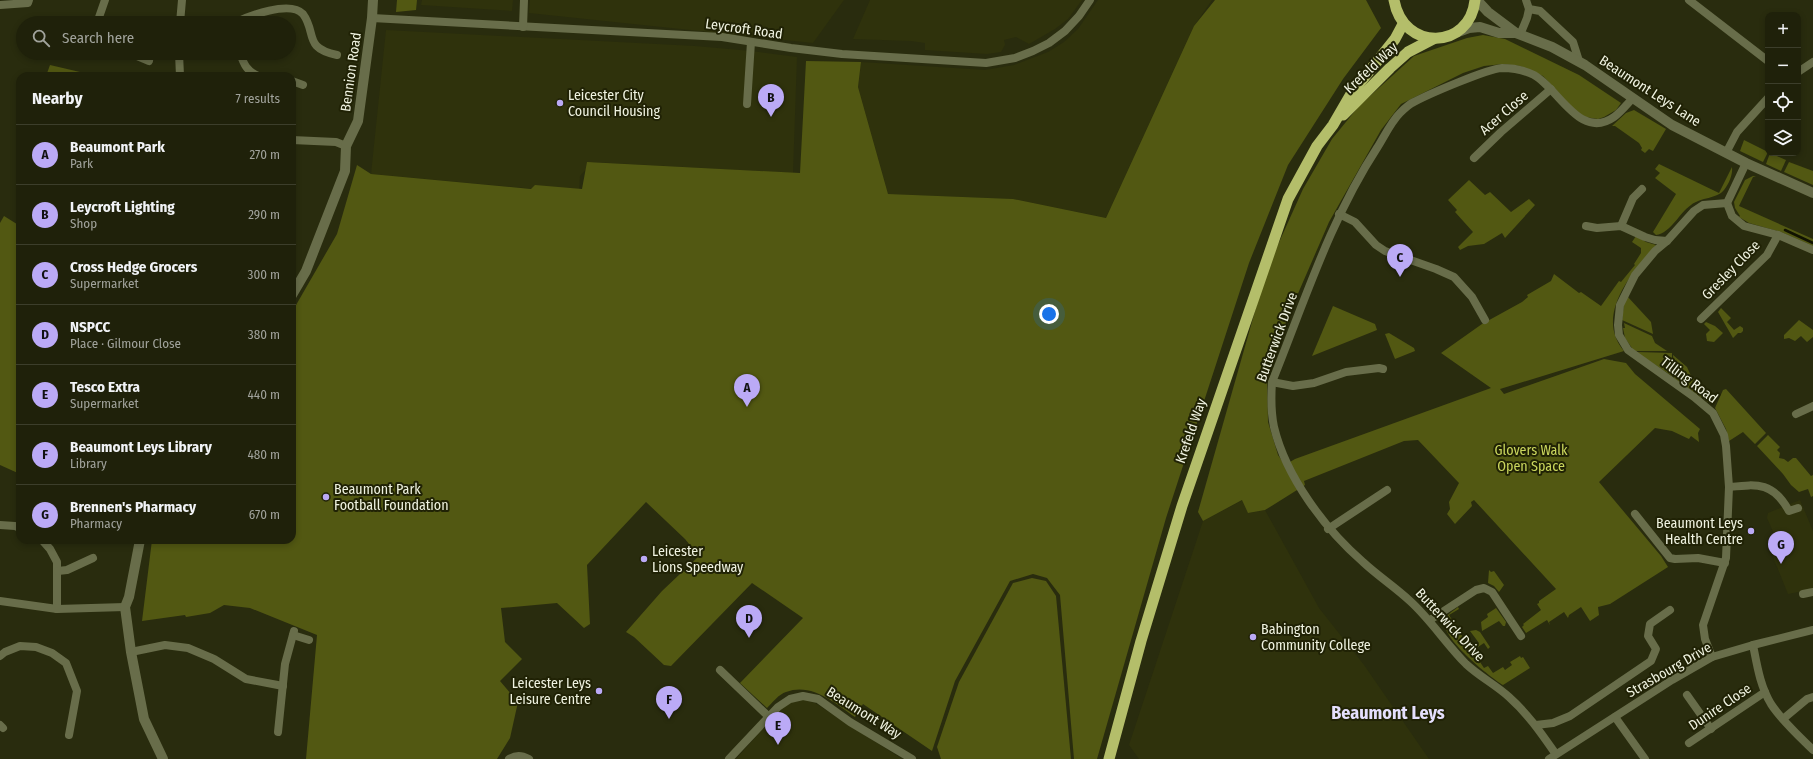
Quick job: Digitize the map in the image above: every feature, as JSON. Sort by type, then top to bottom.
[{"type":"highway","points":[[1458,32],[1469,20],[1476,0]]},
{"type":"highway","points":[[1395,5],[1403,24],[1418,35],[1433,39]]},
{"type":"highway","name":"Krefeld Way","points":[[1109,759],[1141,641],[1182,506],[1288,199],[1317,146],[1333,125],[1351,94],[1395,39],[1403,24]]},
{"type":"highway","name":"Krefeld Way","points":[[1333,125],[1408,52],[1433,39],[1446,37],[1458,32]]},
{"type":"street","points":[[100,16],[106,0]]},
{"type":"street","points":[[181,16],[182,0]]},
{"type":"street","name":"Bennion Road","points":[[346,146],[358,121],[372,18],[373,0]]},
{"type":"street","points":[[523,27],[524,0]]},
{"type":"street","name":"Leycroft Road","points":[[372,18],[722,37],[842,54],[969,63],[999,61],[1033,51],[1049,43],[1065,31],[1079,16],[1090,0]]},
{"type":"street","points":[[1389,0],[1395,5]]},
{"type":"street","name":"Beaumont Leys Lane","points":[[1476,0],[1488,12],[1518,34],[1552,47],[1579,61],[1610,80],[1672,125],[1746,163],[1813,192]]},
{"type":"street","points":[[1518,34],[1527,18],[1529,9],[1526,0]]},
{"type":"street","points":[[1689,0],[1765,59]]},
{"type":"street","points":[[0,5],[28,2]]},
{"type":"street","points":[[251,16],[268,9],[296,4],[303,14],[314,43],[328,53],[337,55]]},
{"type":"street","points":[[1529,9],[1540,11],[1573,42],[1579,61]]},
{"type":"street","name":"Beaumont Leys Lane","points":[[1458,32],[1480,27],[1499,33],[1518,34]]},
{"type":"street","points":[[747,104],[751,42]]},
{"type":"street","points":[[179,60],[180,72]]},
{"type":"street","points":[[243,60],[246,68],[250,72]]},
{"type":"street","points":[[1801,70],[1813,62]]},
{"type":"street","name":"Butterwick Drive","points":[[1555,753],[1528,714],[1466,663],[1430,620],[1392,585],[1364,564],[1328,529],[1290,469],[1274,428],[1271,400],[1272,382],[1339,214],[1368,162],[1399,114],[1414,102],[1476,76],[1500,68],[1528,73],[1541,80],[1572,113],[1582,121],[1591,123],[1608,121],[1615,117],[1633,98]]},
{"type":"street","points":[[296,82],[303,85]]},
{"type":"street","name":"Acer Close","points":[[1474,158],[1501,132],[1551,89]]},
{"type":"street","points":[[1726,153],[1737,132],[1765,101]]},
{"type":"street","points":[[296,140],[336,142],[346,146],[345,171],[306,271],[296,288]]},
{"type":"street","points":[[1746,163],[1727,203],[1732,216],[1744,226],[1778,235],[1813,250]]},
{"type":"street","points":[[1621,226],[1633,198],[1642,190]]},
{"type":"street","name":"Tilling Road","points":[[1712,657],[1705,639],[1703,625],[1725,563],[1727,546],[1729,487],[1724,435],[1713,413],[1689,393],[1633,354],[1624,345],[1619,335],[1618,313],[1627,288],[1644,263],[1667,241],[1694,211],[1703,205],[1727,203]]},
{"type":"street","points":[[1339,214],[1355,222],[1376,245],[1385,251],[1454,277],[1472,297],[1485,320]]},
{"type":"street","points":[[1586,226],[1597,228],[1621,226],[1645,237],[1667,241]]},
{"type":"street","name":"Gresley Close","points":[[1701,320],[1767,255],[1778,235]]},
{"type":"street","points":[[1272,382],[1293,386],[1314,383],[1346,372],[1379,368],[1383,369]]},
{"type":"street","points":[[1796,414],[1813,406]]},
{"type":"street","points":[[1729,487],[1762,485],[1770,488],[1777,494],[1789,511],[1798,508]]},
{"type":"street","points":[[1328,529],[1387,490]]},
{"type":"street","points":[[1636,514],[1670,558],[1698,558],[1725,563]]},
{"type":"street","points":[[0,525],[16,527]]},
{"type":"street","points":[[46,544],[57,562],[57,609]]},
{"type":"street","points":[[139,544],[129,597],[125,607],[131,652],[144,719],[163,759]]},
{"type":"street","points":[[58,571],[67,570],[93,558]]},
{"type":"street","points":[[1430,620],[1476,590],[1484,588],[1492,592],[1521,636]]},
{"type":"street","points":[[1804,594],[1813,592]]},
{"type":"street","points":[[0,601],[57,609],[125,607]]},
{"type":"street","points":[[1536,725],[1553,723],[1570,716],[1651,661],[1656,649],[1648,636],[1650,624],[1670,610]]},
{"type":"street","name":"Strasbourg Drive","points":[[1549,759],[1555,753],[1565,749],[1672,680],[1712,657],[1813,630]]},
{"type":"street","points":[[278,732],[285,664],[294,633],[309,640]]},
{"type":"street","points":[[131,652],[165,645],[188,648],[214,659],[246,679],[283,686]]},
{"type":"street","points":[[1753,645],[1757,669],[1765,692],[1772,705],[1783,719],[1813,750]]},
{"type":"street","points":[[0,656],[5,652],[20,646],[36,647],[52,653],[66,663],[77,691],[69,734]]},
{"type":"street","points":[[720,670],[769,717]]},
{"type":"street","name":"Dunire Close","points":[[1689,744],[1765,692]]},
{"type":"street","points":[[1686,694],[1711,728]]},
{"type":"street","name":"Beaumont Way","points":[[729,759],[785,702],[796,697],[803,696],[818,699],[850,722],[912,759]]},
{"type":"street","points":[[1783,719],[1807,699],[1813,697]]},
{"type":"street","points":[[1615,717],[1645,759]]},
{"type":"street","points":[[509,759],[515,756],[521,756],[528,759]]},
{"type":"shaded area","points":[[422,0],[513,0],[512,11],[421,5]]},
{"type":"shaded area","points":[[530,0],[844,0],[813,43],[529,13]]},
{"type":"shaded area","points":[[870,0],[1082,0],[1068,19],[1055,29],[1029,44],[1016,37],[1004,40],[1005,45],[1001,52],[987,54],[925,50],[925,43],[911,41],[853,39]]},
{"type":"shaded area","points":[[1098,0],[1212,0],[1194,26],[1106,218],[1013,199],[888,194],[858,87],[861,62],[985,70],[1014,65],[1048,52],[1064,42],[1078,29]]},
{"type":"shaded area","points":[[386,30],[695,46],[797,57],[793,173],[593,162],[580,176],[579,193],[371,174]]},
{"type":"shaded area","name":"Babington Community College","points":[[1243,500],[1249,513],[1265,510],[1319,608],[1364,665],[1429,759],[1139,759],[1129,745],[1203,521]]},
{"type":"shaded area","points":[[1800,500],[1813,531],[1813,589],[1788,594],[1771,552],[1779,545],[1767,518],[1768,513]]},
{"type":"shaded area","points":[[804,700],[815,703],[902,759],[736,759],[779,711],[793,701]]},
{"type":"green space","points":[[397,0],[417,0],[416,10],[396,12]]},
{"type":"green space","points":[[1215,0],[1366,0],[1381,28],[1343,79],[1288,165],[1249,263],[1166,518],[1097,759],[1074,759],[1060,595],[1047,578],[1033,574],[1010,581],[955,681],[932,751],[863,704],[855,717],[823,696],[805,690],[796,690],[786,692],[781,695],[767,708],[740,683],[803,618],[752,583],[671,666],[664,665],[634,637],[626,632],[662,591],[699,556],[685,539],[646,502],[587,565],[590,624],[584,628],[557,603],[501,608],[505,642],[522,659],[500,681],[518,702],[510,738],[497,759],[306,759],[317,635],[250,608],[224,605],[210,613],[142,621],[152,544],[296,544],[296,305],[337,234],[357,165],[371,174],[531,189],[535,185],[582,189],[587,162],[800,173],[806,61],[861,62],[858,87],[888,194],[1013,199],[1106,218],[1194,26]]},
{"type":"green space","name":"Glovers Walk Open Space","points":[[1483,35],[1505,39],[1579,75],[1621,103],[1616,110],[1604,117],[1598,119],[1585,117],[1575,111],[1543,76],[1520,66],[1503,64],[1484,66],[1463,73],[1401,104],[1381,130],[1329,222],[1290,312],[1267,378],[1268,422],[1278,455],[1285,465],[1295,459],[1491,388],[1441,353],[1482,324],[1522,302],[1528,297],[1527,295],[1551,281],[1554,274],[1579,293],[1581,292],[1601,306],[1619,281],[1621,282],[1635,265],[1634,264],[1641,253],[1641,248],[1632,242],[1636,236],[1646,242],[1656,245],[1627,281],[1615,309],[1613,323],[1616,338],[1624,351],[1500,389],[1504,394],[1604,359],[1626,363],[1635,374],[1700,429],[1698,433],[1699,442],[1691,436],[1689,439],[1672,431],[1655,428],[1599,482],[1661,556],[1668,567],[1610,604],[1598,607],[1599,615],[1590,621],[1581,607],[1569,615],[1568,618],[1564,612],[1549,622],[1550,625],[1547,620],[1526,633],[1522,627],[1524,625],[1523,624],[1541,610],[1537,604],[1539,601],[1556,589],[1474,500],[1471,502],[1472,506],[1455,524],[1447,514],[1450,509],[1449,502],[1459,483],[1418,440],[1404,441],[1304,481],[1305,485],[1265,510],[1248,513],[1242,500],[1203,521],[1198,512],[1267,269],[1303,189],[1332,139],[1359,106],[1414,56],[1467,38]]},
{"type":"green space","points":[[50,65],[80,72],[47,72]]},
{"type":"green space","points":[[1634,110],[1666,129],[1653,151],[1649,149],[1645,153],[1641,150],[1642,148],[1639,143],[1615,126],[1612,126],[1626,113]]},
{"type":"green space","points":[[1744,140],[1765,150],[1766,156],[1763,162],[1740,151]]},
{"type":"green space","points":[[1769,156],[1777,156],[1786,160],[1781,171],[1766,164]]},
{"type":"green space","points":[[1789,162],[1813,171],[1813,185],[1784,172]]},
{"type":"green space","points":[[1659,164],[1719,193],[1732,167],[1732,173],[1728,185],[1721,193],[1695,202],[1671,227],[1656,235],[1653,232],[1676,194],[1655,178],[1660,173],[1655,169]]},
{"type":"green space","points":[[1753,176],[1756,176],[1753,177],[1739,206],[1813,239],[1813,246],[1781,232],[1749,223],[1739,217],[1740,216],[1735,208],[1734,202],[1745,180]]},
{"type":"green space","points":[[1469,180],[1485,195],[1490,192],[1511,212],[1529,199],[1535,205],[1505,238],[1502,233],[1484,244],[1468,246],[1460,250],[1458,247],[1473,232],[1455,212],[1457,210],[1448,200]]},
{"type":"green space","points":[[4,216],[16,224],[16,472],[0,465],[0,223]]},
{"type":"green space","points":[[1627,296],[1651,322],[1653,334],[1622,320],[1624,304]]},
{"type":"green space","points":[[1333,306],[1375,324],[1377,330],[1312,356]]},
{"type":"green space","points":[[1721,308],[1731,318],[1727,322],[1734,330],[1740,326],[1743,328],[1741,333],[1738,333],[1733,338],[1718,312]]},
{"type":"green space","points":[[1799,320],[1813,330],[1813,337],[1807,342],[1801,336],[1795,341],[1789,338],[1784,339],[1784,335]]},
{"type":"green space","points":[[1706,322],[1715,326],[1723,333],[1714,342],[1707,341],[1706,334],[1710,330],[1704,324]]},
{"type":"green space","points":[[1624,323],[1652,336],[1655,343],[1667,351],[1634,351],[1625,338],[1623,328],[1625,328]]},
{"type":"green space","points":[[1389,333],[1414,348],[1415,351],[1395,359],[1385,334]]},
{"type":"green space","points":[[1636,352],[1672,353],[1672,376]]},
{"type":"green space","points":[[1673,355],[1687,367],[1691,376],[1703,388],[1712,405],[1674,378]]},
{"type":"green space","points":[[1726,389],[1766,433],[1755,444],[1743,432],[1729,441],[1726,429],[1715,408],[1723,390]]},
{"type":"green space","points":[[1768,435],[1780,447],[1777,450],[1780,453],[1779,458],[1788,462],[1793,458],[1796,458],[1811,476],[1813,475],[1813,496],[1811,497],[1808,489],[1799,492],[1791,485],[1757,446]]},
{"type":"green space","points":[[1489,570],[1491,572],[1494,571],[1504,585],[1499,592],[1494,586],[1488,583]]},
{"type":"green space","points":[[1032,578],[1046,581],[1056,596],[1071,759],[941,759],[937,747],[959,682],[1013,583]]},
{"type":"green space","points":[[1458,607],[1459,609],[1449,615],[1455,625],[1452,627],[1457,634],[1460,633],[1473,651],[1471,653],[1475,660],[1478,659],[1484,668],[1488,666],[1493,673],[1503,667],[1505,670],[1512,665],[1510,662],[1520,656],[1521,658],[1523,657],[1530,668],[1503,685],[1477,665],[1457,646],[1445,627],[1446,618],[1450,613]]},
{"type":"green space","points":[[1496,608],[1506,622],[1505,626],[1503,626],[1499,621],[1482,631],[1481,622],[1488,617],[1487,614]]},
{"type":"green space","points":[[1476,630],[1480,632],[1490,647],[1488,649],[1484,643],[1478,647],[1477,645],[1479,643],[1470,631]]},
{"type":"waterway","points":[[1785,230],[1813,243]]},
{"type":"place","name":"Leicester City Council Housing","points":[[560,103]]},
{"type":"place","name":"Leycroft Lighting","points":[[771,117]]},
{"type":"place","name":"Cross Hedge Grocers","points":[[1400,277]]},
{"type":"place","name":"Beaumont Park","points":[[747,407]]},
{"type":"place","name":"Beaumont Park Football Foundation","points":[[326,497]]},
{"type":"place","name":"Beaumont Leys Health Centre","points":[[1751,531]]},
{"type":"place","name":"Leicester Lions Speedway","points":[[644,559]]},
{"type":"place","name":"Brennen's Pharmacy","points":[[1781,564]]},
{"type":"place","name":"Babington Community College","points":[[1253,637]]},
{"type":"place","name":"NSPCC","points":[[749,638]]},
{"type":"place","name":"Leicester Leys Leisure Centre","points":[[599,691]]},
{"type":"place","name":"Beaumont Leys Library","points":[[669,719]]},
{"type":"place","name":"Tesco Extra","points":[[778,745]]},
{"type":"district","name":"Beaumont Leys","points":[[1388,713]]}]
